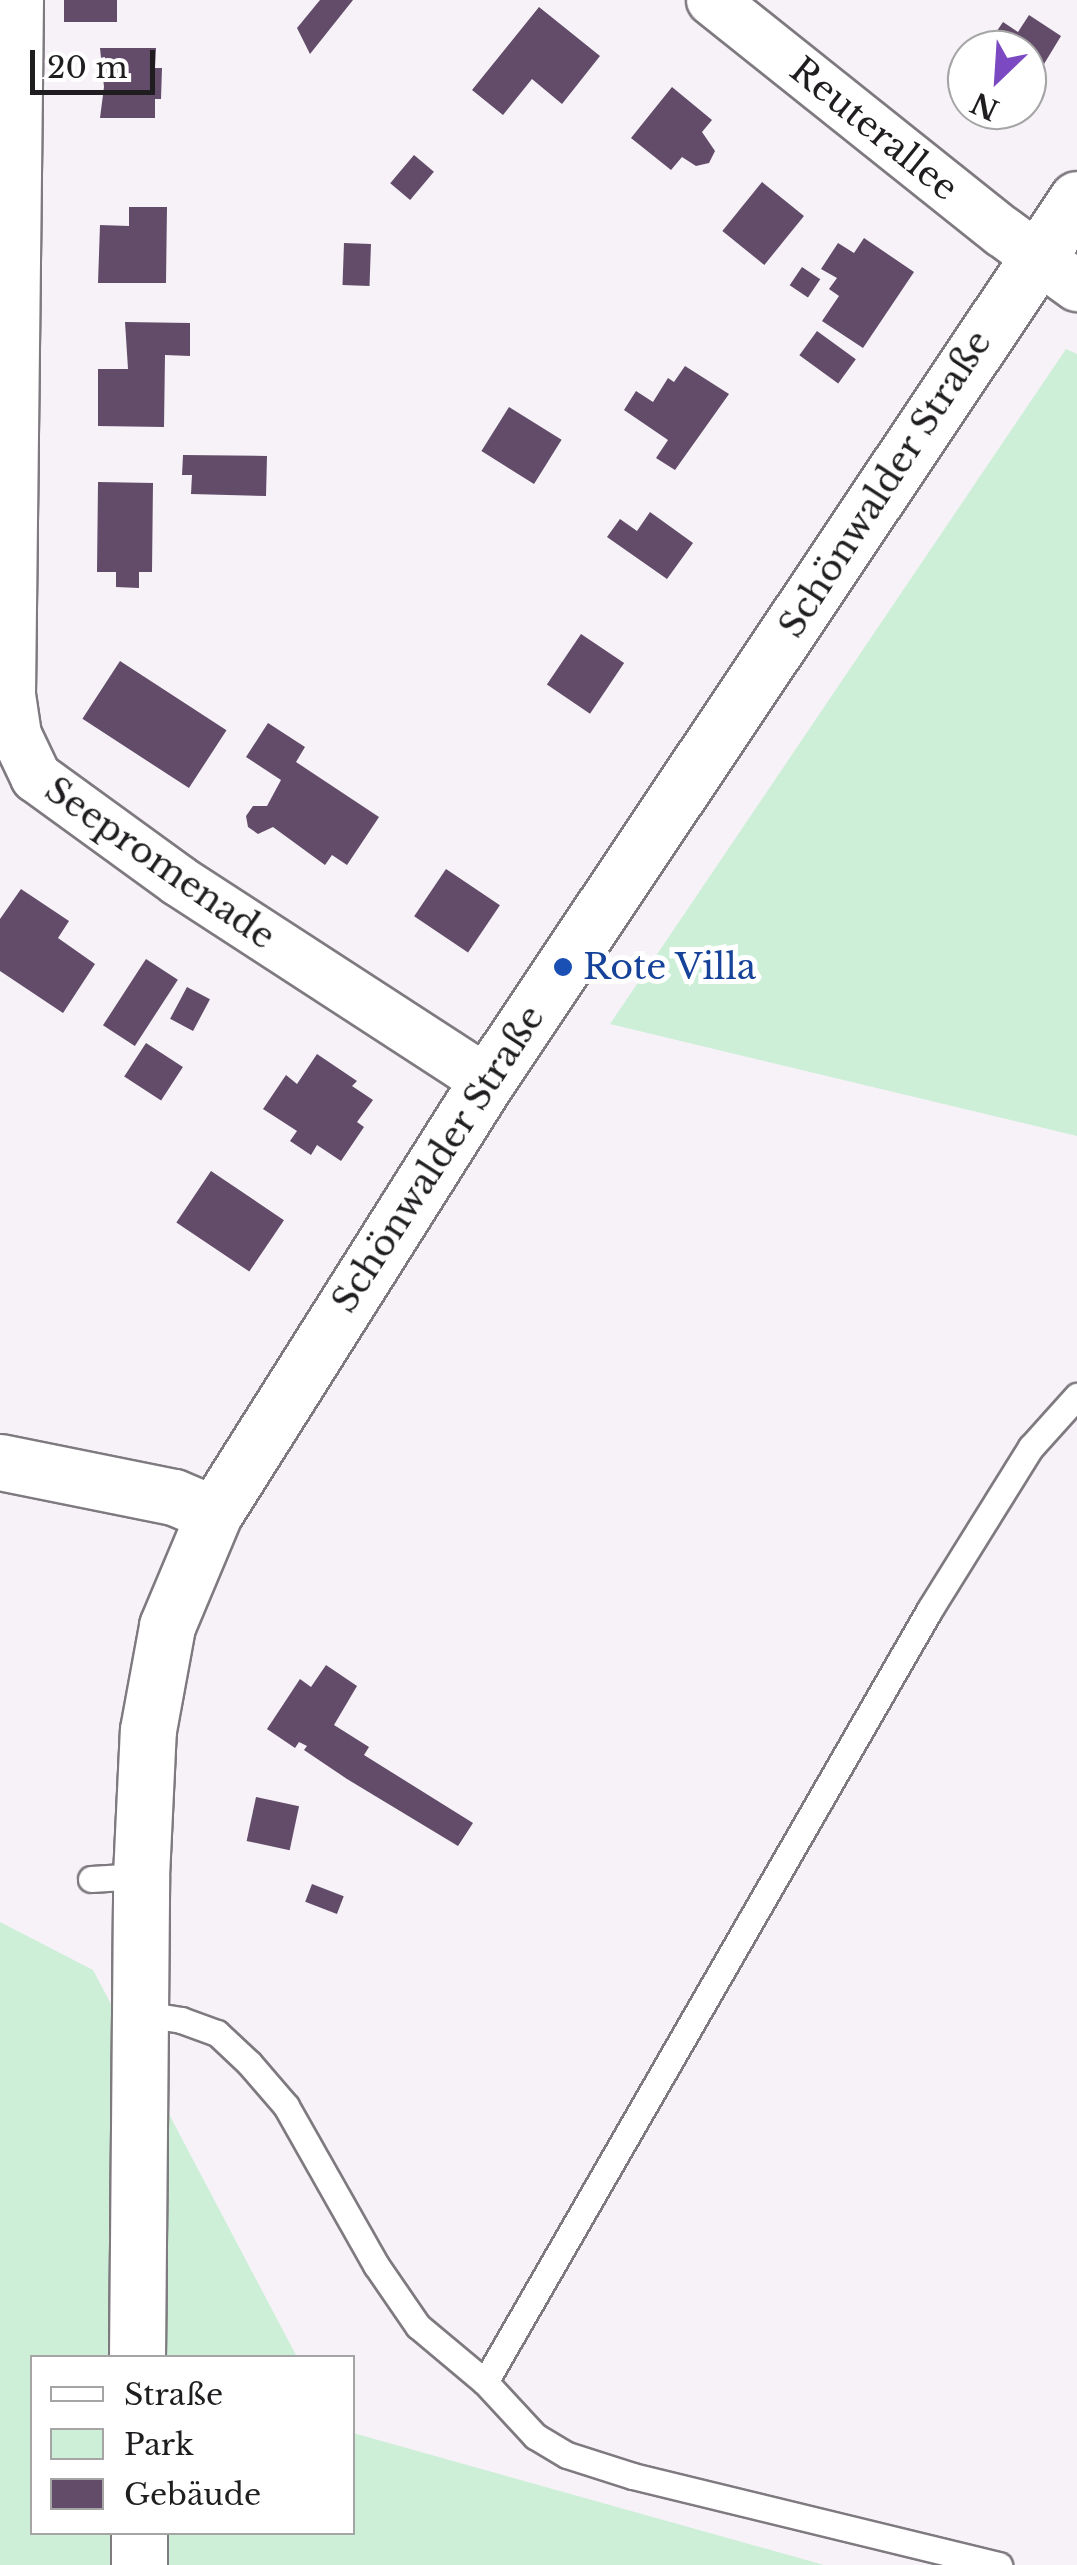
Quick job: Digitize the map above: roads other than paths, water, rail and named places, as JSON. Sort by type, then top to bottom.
[{"type":"main road","name":"Schönwalder Straße","points":[[137,2355],[138,2013],[116,1878],[166,1626],[214,1514],[487,1082],[1057,272],[1077,198]]},
{"type":"main road","points":[[0,1462],[174,1497],[214,1514]]},
{"type":"main road","points":[[140,2535],[140,2565]]},
{"type":"street","name":"Seepromenade","points":[[18,0],[6,443],[10,695],[16,735],[36,777],[179,881],[487,1082]]},
{"type":"street","name":"Reuterallee","points":[[712,0],[1057,272]]},
{"type":"lane","points":[[486,2382],[930,1610],[1031,1446],[1077,1396]]},
{"type":"lane","points":[[138,2013],[181,2020],[218,2034],[249,2063],[286,2106],[376,2265],[418,2326],[486,2382],[535,2436],[567,2455],[632,2476],[999,2565]]},
{"type":"place","name":"Rote Villa","points":[[563,967]]}]
